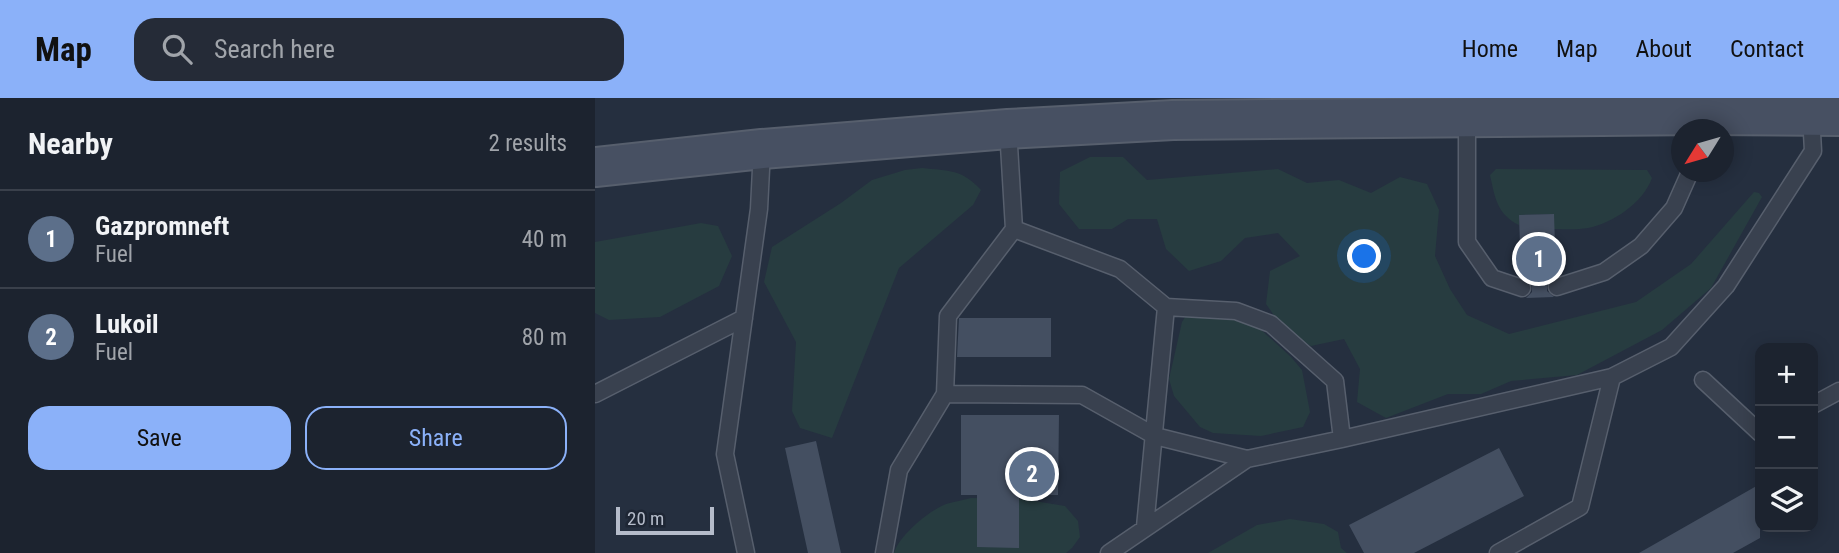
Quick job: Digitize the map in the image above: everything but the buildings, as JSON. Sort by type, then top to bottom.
[{"type":"street","points":[[1734,120],[1825,116]]},
{"type":"street","points":[[595,167],[762,149],[1008,129],[1173,120],[1467,117],[1671,121]]},
{"type":"lane","points":[[1109,553],[1247,459],[1612,377],[1671,347],[1726,286],[1813,151],[1825,116]]},
{"type":"lane","points":[[1467,117],[1467,242],[1492,278],[1522,288]]},
{"type":"lane","points":[[884,553],[899,470],[946,394],[947,316],[1014,229],[1008,129]]},
{"type":"lane","points":[[746,553],[725,454],[759,209],[762,149]]},
{"type":"lane","points":[[1557,287],[1604,272],[1641,246],[1674,208],[1686,182]]},
{"type":"lane","points":[[1014,229],[1120,269],[1166,307],[1236,311],[1271,324],[1335,381],[1342,439]]},
{"type":"lane","points":[[1145,527],[1166,307]]},
{"type":"lane","points":[[595,394],[744,318]]},
{"type":"lane","points":[[1498,553],[1580,507],[1612,377]]},
{"type":"lane","points":[[1703,380],[1755,428]]},
{"type":"lane","points":[[1818,402],[1839,391]]},
{"type":"lane","points":[[946,394],[1082,395],[1154,436],[1247,459]]},
{"type":"green space","points":[[1090,157],[1123,157],[1147,180],[1278,169],[1307,183],[1339,180],[1371,193],[1400,177],[1427,184],[1439,210],[1435,256],[1450,289],[1467,315],[1509,334],[1636,302],[1691,264],[1754,192],[1762,197],[1711,288],[1662,330],[1577,375],[1511,381],[1481,394],[1448,394],[1386,418],[1357,402],[1360,369],[1344,339],[1311,346],[1283,328],[1266,304],[1270,271],[1300,256],[1278,233],[1245,238],[1221,261],[1189,271],[1166,249],[1157,219],[1128,219],[1112,229],[1079,229],[1059,204],[1060,172]]},
{"type":"green space","points":[[922,168],[961,175],[981,190],[973,205],[899,268],[832,438],[800,428],[792,411],[796,342],[764,282],[772,247],[872,180]]},
{"type":"green space","points":[[1496,169],[1647,170],[1652,178],[1642,196],[1617,217],[1584,229],[1554,229],[1553,214],[1519,215],[1519,225],[1506,216],[1496,198],[1490,175]]},
{"type":"green space","points":[[701,223],[718,226],[732,256],[719,286],[660,317],[609,320],[595,313],[595,242]]},
{"type":"green space","points":[[1190,309],[1246,316],[1291,357],[1302,370],[1310,412],[1303,427],[1261,436],[1213,433],[1200,427],[1174,396],[1169,379],[1182,322]]},
{"type":"green space","points":[[971,498],[1022,499],[1065,506],[1078,521],[1080,537],[1066,553],[894,553],[906,534],[925,516],[946,504]]},
{"type":"green space","points":[[1290,519],[1324,524],[1338,532],[1341,548],[1347,553],[1208,553],[1257,525]]},
{"type":"place","name":"Gazpromneft","points":[[1539,259]]},
{"type":"place","name":"Lukoil","points":[[1032,474]]}]
